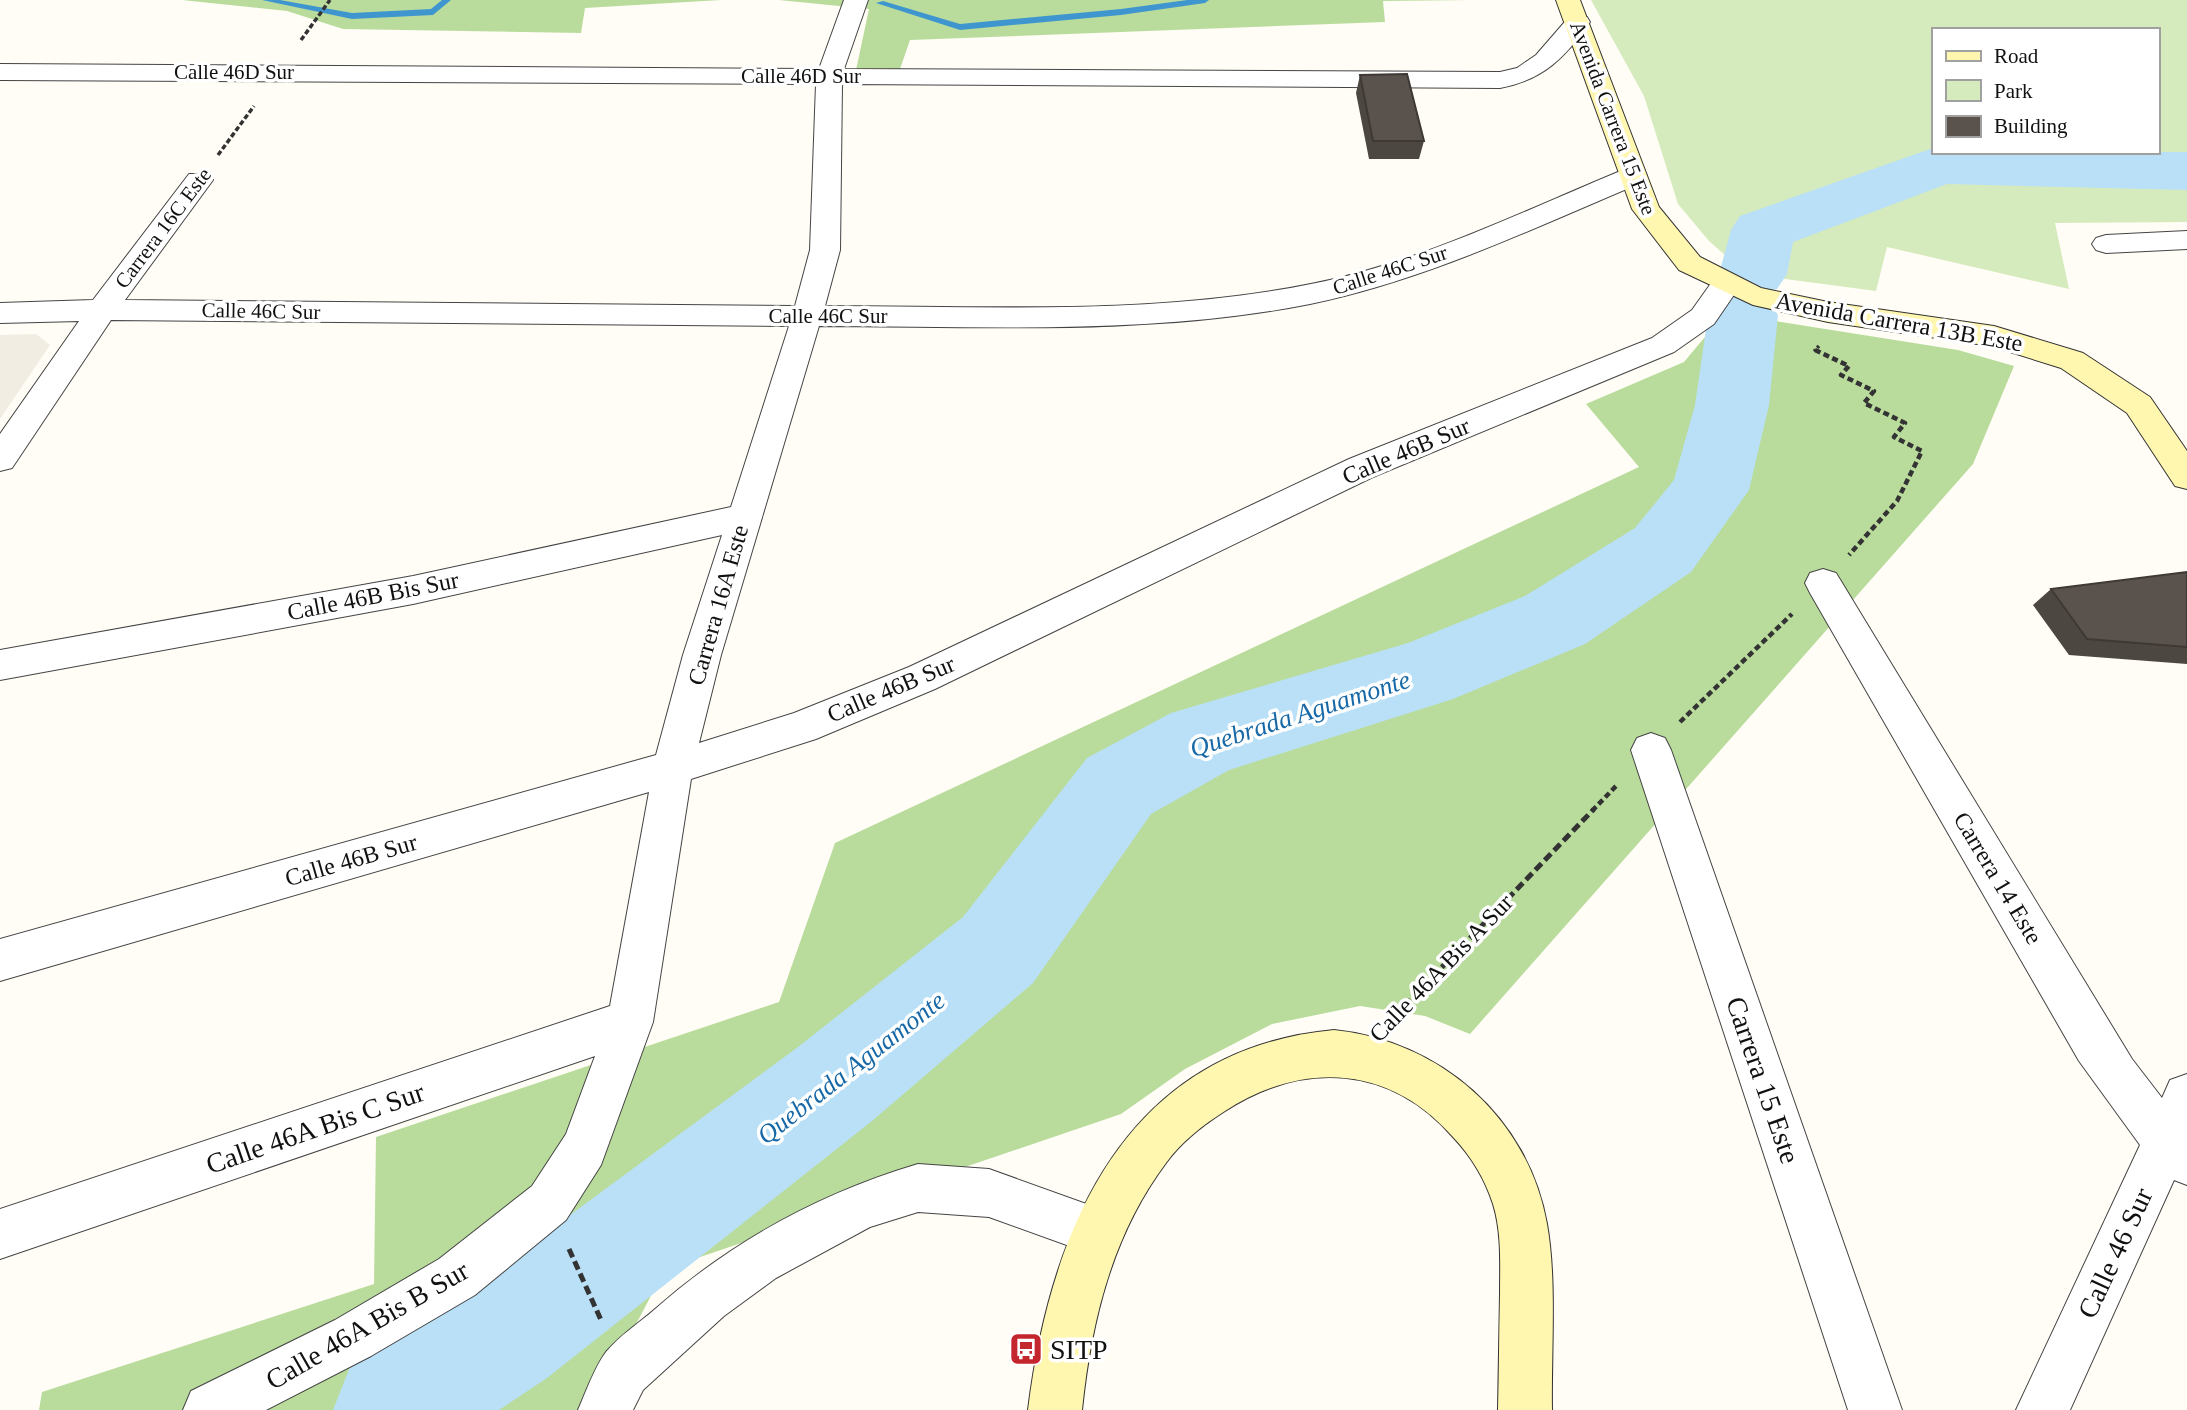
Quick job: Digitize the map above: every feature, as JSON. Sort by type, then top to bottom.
[{"type":"main road","name":"Avenida Carrera 15 Este","points":[[1573,11],[1633,176],[1656,230],[1670,249],[1693,268],[1725,286]]},
{"type":"main road","name":"Avenida Carrera 13B Este","points":[[1725,286],[1773,301],[2002,337],[2062,355],[2088,369],[2136,403],[2169,443],[2187,477]]},
{"type":"main road","name":"Calle 46A Bis A Sur","points":[[1055,1410],[1068,1328],[1100,1232],[1150,1144],[1179,1115],[1211,1092],[1245,1074],[1280,1062],[1319,1056],[1358,1055]]},
{"type":"main road","points":[[1358,1055],[1409,1072],[1456,1104],[1476,1126],[1507,1176],[1525,1235],[1525,1410]]},
{"type":"street","name":"Carrera 16A Este","points":[[549,1203],[583,1148],[630,1022],[673,768],[702,655],[808,316],[825,250],[829,77],[856,0]]},
{"type":"street","name":"Calle 46D Sur","points":[[0,72],[1500,79],[1525,75],[1537,69],[1573,11]]},
{"type":"street","points":[[280,72],[308,31]]},
{"type":"street","name":"Calle 46C Sur","points":[[0,313],[102,310],[808,316],[1146,313],[1202,310],[1297,296],[1409,269],[1633,176]]},
{"type":"street","name":"Carrera 16C Este","points":[[0,459],[102,310],[199,180]]},
{"type":"street","points":[[2106,244],[2187,240]]},
{"type":"street","name":"Calle 46B Sur","points":[[0,960],[673,768],[802,727],[887,693],[1360,468],[1663,345],[1703,317],[1725,286]]},
{"type":"street","name":"Calle 46B Bis Sur","points":[[0,665],[413,590],[743,517]]},
{"type":"street","name":"Carrera 14 Este","points":[[1823,583],[2095,1045],[2177,1151]]},
{"type":"street","name":"Carrera 15 Este","points":[[1651,750],[1875,1410]]},
{"type":"street","name":"Calle 46A Bis C Sur","points":[[0,1234],[630,1022]]},
{"type":"street","name":"Calle 46 Sur","points":[[2043,1410],[2177,1151],[2187,1097]]},
{"type":"street","points":[[606,1410],[624,1371],[706,1298],[779,1248],[863,1206],[918,1188],[989,1193],[1100,1232]]},
{"type":"street","name":"Calle 46A Bis B Sur","points":[[210,1410],[353,1338],[457,1277],[549,1203]]},
{"type":"path","points":[[308,31],[330,0]]},
{"type":"path","name":"Carrera 16C Este","points":[[199,180],[280,72]]},
{"type":"path","name":"Calle 46A Bis A Sur","points":[[1358,1055],[1651,750],[1823,583],[1897,500],[1922,451],[1894,437],[1905,423],[1864,403],[1874,391],[1842,375],[1849,366],[1815,350],[1848,314]]},
{"type":"path","points":[[571,1255],[596,1309]]},
{"type":"green space","points":[[182,0],[721,0],[585,8],[581,33],[343,29],[287,11]]},
{"type":"green space","points":[[779,0],[1471,0],[1383,1],[1385,22],[910,40],[900,69],[856,70],[869,9]]},
{"type":"green space","points":[[1591,0],[2187,0],[2187,222],[2055,223],[2069,289],[1887,247],[1876,291],[1764,276],[1734,263],[1709,241],[1678,204],[1644,96]]},
{"type":"green space","points":[[1725,313],[1958,350],[2014,366],[1973,464],[1470,1034],[1425,1016],[1360,1006],[1272,1024],[1185,1069],[1121,1114],[665,1269],[591,1410],[39,1410],[42,1392],[374,1284],[376,1137],[779,1002],[835,843],[1639,467],[1586,404],[1684,362]]},
{"type":"shaded area","points":[[36,334],[50,345],[0,419],[0,335]]},
{"type":"building","points":[[1407,74],[1424,141],[1373,141],[1360,75]]},
{"type":"building","points":[[2187,572],[2187,647],[2087,639],[2051,589]]},
{"type":"waterway","points":[[266,0],[352,16],[433,12],[447,0]]},
{"type":"waterway","points":[[880,3],[960,27],[1121,12],[1205,0]]},
{"type":"waterway","name":"Quebrada Aguamonte","points":[[1753,274],[1763,230],[1940,165],[2187,171]]},
{"type":"waterway","name":"Quebrada Aguamonte","points":[[393,1410],[505,1336],[835,1084],[998,950],[1119,786],[1203,740],[1423,674],[1555,620],[1663,550],[1710,490],[1732,405],[1743,315]]},
{"type":"place","name":"SITP","points":[[1026,1349]]}]
